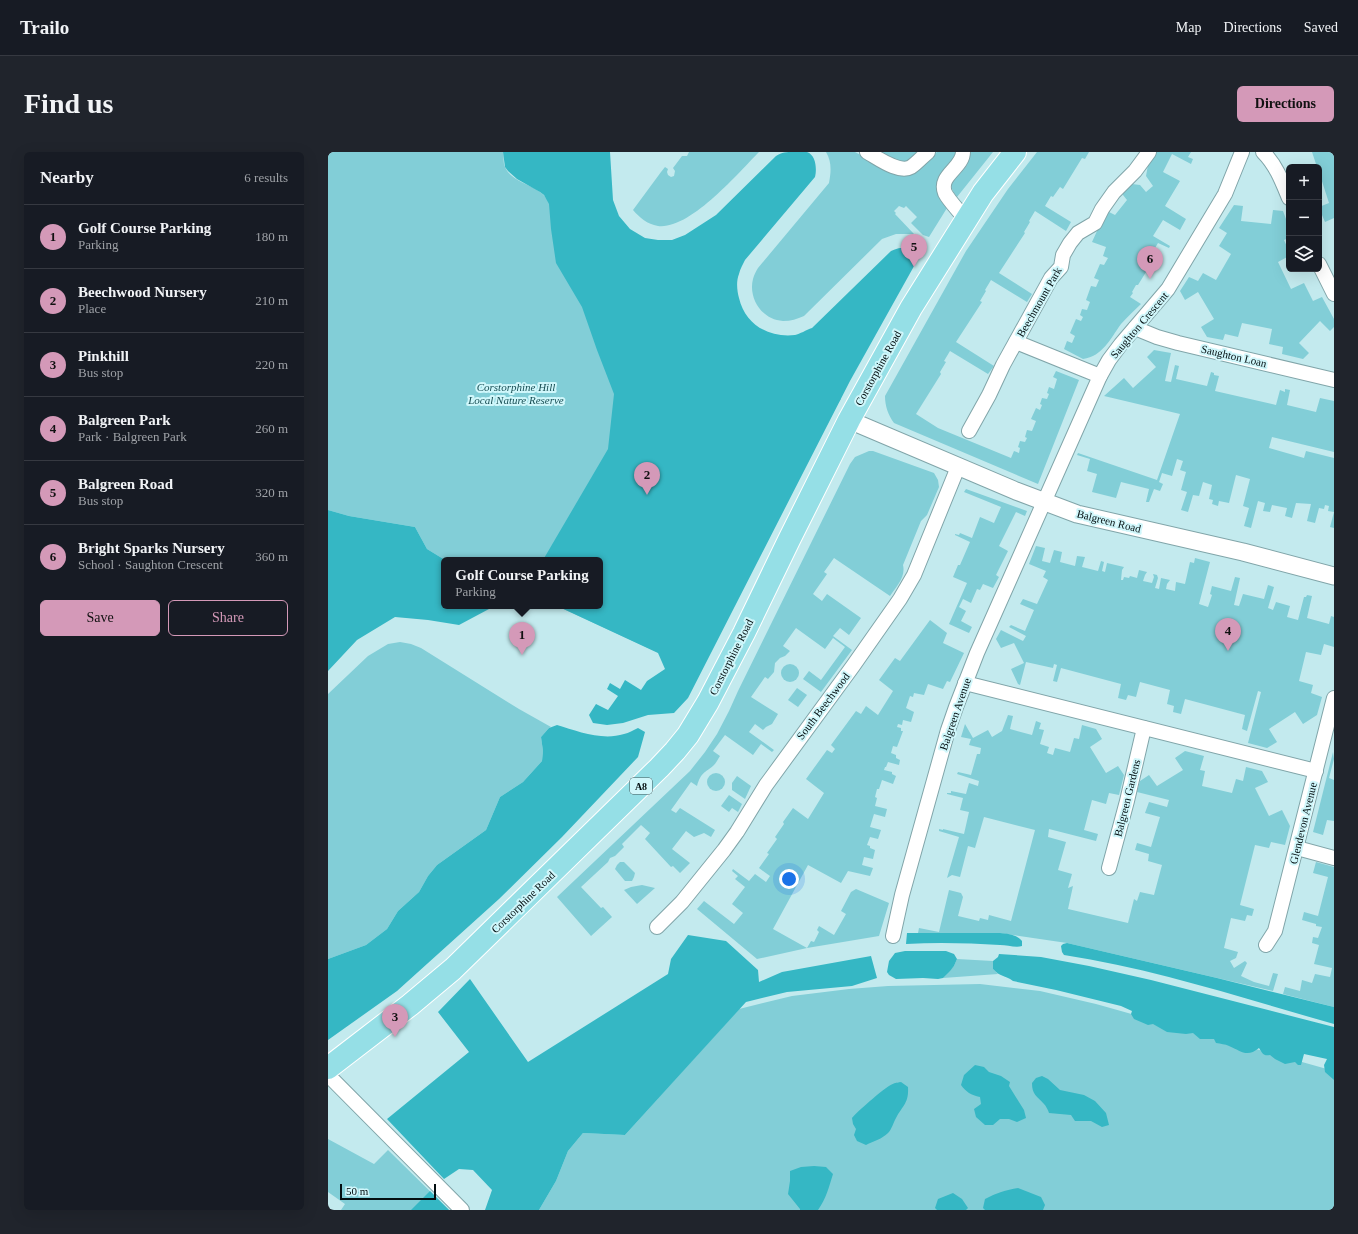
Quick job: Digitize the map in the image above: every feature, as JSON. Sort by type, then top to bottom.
[{"type":"main road","name":"Corstorphine Road","points":[[328,1068],[410,1005],[452,969],[627,800],[675,751],[698,720],[711,696],[744,633],[849,420],[911,308],[994,178],[1015,152]]},
{"type":"street","points":[[867,152],[894,167],[902,169],[911,166],[928,152]]},
{"type":"street","points":[[963,152],[960,163],[946,178],[944,185],[945,193],[966,220]]},
{"type":"street","name":"Beechmount Park","points":[[969,431],[1051,278],[1061,267],[1063,255],[1070,242],[1078,233],[1095,224],[1102,209],[1114,192],[1135,171],[1149,152]]},
{"type":"street","name":"Saughton Crescent","points":[[1044,502],[1100,376],[1109,360],[1160,300],[1174,280],[1225,194],[1242,152]]},
{"type":"street","points":[[1263,152],[1279,174],[1286,191]]},
{"type":"street","points":[[1322,270],[1334,294]]},
{"type":"street","name":"Saughton Loan","points":[[1135,328],[1157,337],[1178,343],[1334,380]]},
{"type":"street","name":"Beechmount Park","points":[[1016,342],[1100,376]]},
{"type":"street","name":"Balgreen Road","points":[[849,420],[1044,502],[1094,519],[1243,552],[1334,576]]},
{"type":"street","name":"South Beechwood","points":[[657,927],[682,902],[724,850],[766,785],[900,599],[914,575],[958,467]]},
{"type":"street","name":"Balgreen Avenue","points":[[893,936],[902,895],[948,730],[980,646],[1044,502]]},
{"type":"street","points":[[965,683],[1316,771]]},
{"type":"street","name":"Glendevon Avenue","points":[[1266,945],[1275,931],[1316,771],[1331,726],[1334,698]]},
{"type":"street","name":"Balgreen Gardens","points":[[1109,868],[1127,801],[1144,728]]},
{"type":"street","points":[[1297,848],[1334,858]]},
{"type":"street","points":[[328,1076],[462,1210]]},
{"type":"green space","name":"Corstorphine Hill Local Nature Reserve","points":[[328,152],[503,152],[504,165],[509,173],[514,178],[541,193],[546,198],[551,208],[551,229],[841,399],[659,653],[564,609],[603,609],[603,557],[441,558],[427,549],[415,527],[349,516],[328,510]]},
{"type":"green space","points":[[689,152],[759,152],[726,186],[698,210],[671,225],[658,226],[650,224],[638,216],[633,210],[665,167],[668,169],[668,175],[671,177],[674,176],[675,171],[673,168],[682,156],[687,156]]},
{"type":"green space","points":[[826,152],[855,152],[892,172],[914,171],[937,152],[957,152],[947,208],[929,237],[923,235],[911,223],[917,217],[906,206],[904,208],[899,206],[894,211],[896,213],[895,214],[914,234],[896,234],[882,239],[804,316],[789,321],[775,320],[769,317],[758,307],[753,293],[753,278],[758,268],[829,183],[830,167]]},
{"type":"green space","points":[[879,152],[919,152],[908,160],[899,162]]},
{"type":"green space","points":[[970,152],[993,152],[957,197],[953,191],[952,183],[967,165]]},
{"type":"green space","points":[[1037,152],[1089,152],[1085,159],[1082,158],[1063,189],[1060,187],[1053,197],[1051,196],[1045,206],[1071,222],[1066,231],[1035,211],[1024,232],[1025,233],[999,273],[1032,294],[1027,302],[991,280],[980,301],[982,302],[956,342],[994,366],[988,374],[950,351],[944,361],[946,362],[940,372],[941,374],[916,414],[938,428],[1011,458],[1014,451],[1019,453],[1020,448],[1018,447],[1020,441],[1025,442],[1027,438],[1025,437],[1027,430],[1032,431],[1036,421],[1031,419],[1036,408],[1040,410],[1042,398],[1047,399],[1049,387],[1054,389],[1057,379],[1053,377],[1056,371],[1079,380],[1038,484],[894,423],[887,410],[885,396],[966,251],[1008,189]]},
{"type":"green space","points":[[1152,152],[1191,152],[1188,157],[1193,159],[1191,164],[1172,154],[1163,172],[1180,181],[1165,206],[1186,219],[1180,230],[1163,220],[1153,236],[1170,246],[1169,248],[1158,243],[1152,253],[1160,258],[1159,260],[1153,256],[1144,270],[1146,272],[1132,292],[1133,293],[1130,297],[1141,304],[1121,324],[1101,351],[1083,359],[1064,349],[1067,341],[1072,343],[1075,336],[1070,333],[1076,319],[1081,321],[1083,317],[1080,315],[1082,309],[1087,310],[1090,302],[1086,300],[1091,286],[1096,287],[1099,280],[1094,278],[1100,264],[1104,265],[1108,258],[1103,256],[1106,247],[1092,242],[1102,220],[1109,212],[1115,215],[1127,200],[1123,195],[1123,192],[1132,184],[1140,185],[1146,192],[1153,186],[1146,176]]},
{"type":"green space","points":[[1312,152],[1334,152],[1334,218],[1325,222],[1322,215],[1322,206],[1329,203],[1322,181],[1322,164],[1316,164]]},
{"type":"green space","points":[[1234,205],[1243,206],[1241,221],[1271,224],[1273,210],[1283,211],[1286,219],[1286,239],[1284,240],[1286,244],[1286,258],[1278,262],[1291,289],[1304,283],[1313,301],[1322,297],[1334,319],[1334,327],[1330,331],[1320,321],[1299,343],[1309,353],[1303,359],[1282,354],[1283,347],[1269,344],[1272,329],[1242,323],[1238,337],[1225,334],[1223,340],[1207,337],[1201,327],[1214,319],[1198,292],[1185,300],[1180,291],[1189,277],[1198,281],[1203,273],[1216,280],[1231,254],[1219,246],[1227,233],[1219,228]]},
{"type":"green space","points":[[1154,350],[1171,353],[1165,381],[1171,382],[1175,365],[1179,366],[1176,379],[1207,386],[1211,372],[1214,373],[1214,375],[1219,376],[1215,391],[1276,405],[1280,390],[1285,392],[1285,389],[1290,390],[1287,405],[1316,412],[1320,398],[1334,401],[1334,452],[1272,437],[1269,448],[1304,458],[1306,451],[1334,458],[1334,512],[1328,511],[1329,506],[1325,505],[1324,509],[1319,508],[1315,523],[1307,521],[1311,504],[1296,503],[1292,518],[1285,516],[1287,508],[1272,505],[1270,512],[1263,511],[1265,503],[1258,501],[1251,528],[1244,526],[1249,508],[1243,506],[1250,479],[1236,475],[1229,503],[1219,501],[1218,506],[1212,504],[1213,500],[1209,499],[1212,485],[1203,482],[1199,496],[1193,495],[1188,512],[1181,510],[1187,492],[1181,490],[1186,472],[1180,470],[1183,461],[1177,459],[1172,476],[1162,473],[1159,482],[1163,484],[1160,491],[1154,489],[1149,502],[1146,502],[1149,489],[1121,482],[1116,498],[1092,492],[1097,474],[1087,471],[1090,459],[1077,455],[1078,453],[1157,480],[1180,414],[1104,396],[1124,378],[1133,388],[1156,367],[1147,357]]},
{"type":"green space","points":[[869,451],[873,451],[934,473],[938,480],[939,487],[927,515],[921,521],[903,565],[904,569],[900,582],[890,596],[834,558],[824,572],[827,574],[813,594],[822,601],[827,594],[861,618],[849,635],[840,628],[833,636],[852,650],[821,692],[803,679],[809,671],[821,680],[845,647],[833,638],[825,649],[796,628],[783,646],[790,651],[775,663],[774,672],[768,679],[765,677],[751,697],[778,714],[772,724],[763,730],[755,724],[749,732],[774,750],[772,752],[761,744],[753,755],[725,735],[713,751],[720,756],[716,763],[702,775],[697,786],[691,782],[671,810],[676,813],[680,808],[715,830],[711,837],[704,833],[694,837],[686,831],[672,849],[690,863],[680,873],[673,866],[671,867],[645,839],[650,833],[641,825],[622,844],[624,847],[615,856],[610,858],[608,862],[581,887],[612,917],[591,936],[557,897],[690,771],[705,752],[717,734],[729,711],[850,464],[855,457]]},
{"type":"green space","points":[[966,489],[1027,511],[1025,516],[1016,512],[999,546],[1008,551],[996,575],[999,577],[993,588],[983,584],[980,590],[977,589],[971,603],[963,599],[959,607],[966,611],[961,621],[972,627],[969,633],[949,624],[967,583],[953,577],[970,542],[955,534],[959,535],[960,533],[972,538],[980,517],[994,523],[1001,507],[964,492]]},
{"type":"green space","points":[[1334,512],[1334,528],[1330,527]]},
{"type":"green space","points":[[1036,546],[1045,548],[1042,561],[1050,563],[1054,550],[1062,552],[1060,562],[1075,566],[1077,556],[1085,557],[1082,567],[1098,571],[1101,561],[1104,562],[1102,571],[1105,572],[1107,563],[1124,567],[1122,570],[1121,580],[1123,580],[1124,577],[1129,578],[1130,576],[1137,578],[1139,570],[1147,572],[1143,581],[1152,583],[1154,577],[1153,574],[1157,575],[1158,578],[1155,588],[1159,589],[1161,578],[1170,580],[1166,589],[1175,591],[1176,582],[1185,584],[1190,562],[1194,563],[1195,558],[1210,562],[1199,604],[1208,607],[1212,595],[1210,594],[1212,586],[1231,591],[1235,577],[1240,578],[1234,605],[1239,606],[1243,594],[1264,599],[1268,585],[1274,587],[1268,608],[1273,610],[1276,602],[1290,606],[1287,617],[1298,620],[1304,597],[1307,595],[1312,596],[1307,618],[1329,624],[1331,616],[1334,617],[1334,647],[1324,644],[1321,655],[1306,652],[1299,681],[1313,685],[1311,693],[1322,697],[1317,715],[1303,724],[1295,712],[1269,729],[1277,742],[1267,748],[1248,743],[1261,692],[1258,691],[1247,731],[1242,729],[1245,715],[1185,699],[1181,714],[1173,712],[1174,706],[1167,704],[1170,690],[1140,682],[1136,697],[1128,695],[1126,700],[1118,698],[1121,684],[1061,668],[1057,682],[1053,681],[1057,665],[1054,664],[1053,668],[1026,662],[1020,685],[1018,684],[1011,669],[1024,663],[1014,643],[1001,648],[996,639],[1001,630],[1023,641],[1026,636],[1009,627],[1011,625],[1025,631],[1034,610],[1020,604],[1023,599],[1037,604],[1048,580],[1043,577],[1046,571],[1029,564]]},
{"type":"green space","points":[[930,620],[947,633],[943,643],[964,653],[950,682],[947,681],[943,689],[928,684],[924,695],[914,693],[913,697],[910,696],[906,708],[914,712],[911,722],[903,720],[902,725],[898,724],[897,727],[901,728],[901,731],[903,731],[897,747],[893,746],[891,753],[896,755],[896,758],[900,760],[899,765],[888,762],[885,767],[884,770],[892,772],[892,774],[896,776],[893,784],[882,780],[879,789],[877,789],[875,806],[887,809],[885,817],[874,814],[870,827],[881,830],[878,839],[870,837],[867,845],[875,850],[873,859],[864,857],[862,865],[873,868],[870,876],[848,871],[841,883],[808,865],[773,929],[807,948],[757,959],[697,909],[704,901],[734,924],[743,913],[732,904],[745,887],[735,879],[738,876],[732,871],[733,869],[749,881],[755,874],[766,882],[770,876],[759,868],[777,839],[775,837],[784,824],[783,822],[793,808],[808,819],[824,793],[806,779],[827,750],[832,753],[835,749],[831,745],[856,711],[861,714],[866,706],[878,715],[893,691],[879,680],[895,658],[900,661]]},
{"type":"green space","points":[[400,642],[421,648],[519,709],[551,727],[541,737],[543,751],[542,761],[523,782],[500,797],[486,830],[437,865],[428,876],[419,892],[398,911],[387,929],[366,945],[328,959],[328,694],[368,656],[388,644]]},
{"type":"green space","points":[[790,664],[796,667],[799,673],[796,679],[790,682],[784,679],[781,673],[784,667]]},
{"type":"green space","points":[[797,688],[807,695],[798,707],[788,700]]},
{"type":"green space","points":[[1008,715],[1013,716],[1010,729],[1032,735],[1036,721],[1041,723],[1039,729],[1044,730],[1040,744],[1049,747],[1047,753],[1053,755],[1055,748],[1070,752],[1074,738],[1079,739],[1082,725],[1096,729],[1102,739],[1090,747],[1106,773],[1118,766],[1124,775],[1119,795],[1109,793],[1106,804],[1092,800],[1084,830],[1098,834],[1096,841],[1049,829],[1048,837],[1066,842],[1058,870],[1072,874],[1068,888],[1073,886],[1068,909],[1128,923],[1134,899],[1137,901],[1140,892],[1154,895],[1162,865],[1148,861],[1149,854],[1135,850],[1137,843],[1151,847],[1160,817],[1145,813],[1149,802],[1167,807],[1169,800],[1137,792],[1140,781],[1149,775],[1157,786],[1183,770],[1175,758],[1185,751],[1204,756],[1200,770],[1205,771],[1202,786],[1232,793],[1236,779],[1243,781],[1246,767],[1262,771],[1268,782],[1255,788],[1269,816],[1282,810],[1290,826],[1285,845],[1271,842],[1269,848],[1255,845],[1240,905],[1254,909],[1252,916],[1247,915],[1245,921],[1231,918],[1224,948],[1238,952],[1236,958],[1230,961],[1234,968],[1245,961],[1247,963],[1241,976],[1254,982],[1269,986],[1273,973],[1278,974],[1273,991],[1067,943],[1000,933],[918,933],[919,928],[939,932],[949,890],[961,893],[963,897],[958,916],[979,921],[980,918],[988,920],[989,915],[1011,921],[1035,830],[984,817],[975,848],[968,846],[960,877],[952,875],[947,878],[959,837],[939,831],[939,829],[943,829],[964,834],[969,812],[960,810],[963,798],[947,793],[951,793],[951,791],[966,794],[969,783],[978,786],[979,781],[957,774],[958,772],[971,775],[977,754],[980,754],[981,748],[969,745],[971,739],[961,737],[965,724],[973,738],[988,730],[992,737],[1002,731]]},
{"type":"green space","points":[[1333,752],[1334,759],[1329,778],[1334,780],[1334,821],[1327,820],[1323,835],[1313,832]]},
{"type":"green space","points":[[716,773],[722,776],[725,782],[722,788],[716,791],[710,788],[707,782],[710,776]]},
{"type":"green space","points":[[737,776],[751,786],[745,799],[732,790],[732,783]]},
{"type":"green space","points":[[729,795],[742,804],[738,812],[732,808],[729,812],[721,806]]},
{"type":"green space","points":[[620,862],[624,862],[635,873],[632,881],[625,881],[615,869]]},
{"type":"green space","points":[[1316,862],[1334,867],[1334,1007],[1283,994],[1285,987],[1300,991],[1302,980],[1312,983],[1315,974],[1330,977],[1332,968],[1314,964],[1319,945],[1312,943],[1313,937],[1318,938],[1322,927],[1302,920],[1304,912],[1318,916],[1328,877],[1313,873]]},
{"type":"green space","points":[[642,885],[655,888],[637,904],[624,890]]},
{"type":"green space","points":[[856,889],[889,903],[879,936],[807,948],[811,941],[814,942],[819,932],[817,930],[819,926],[834,935],[846,914],[841,911],[851,892]]},
{"type":"green space","points":[[957,959],[993,961],[993,969],[998,974],[943,978],[954,966]]},
{"type":"green space","points":[[980,984],[1040,991],[1096,1004],[1334,1071],[1334,1210],[539,1210],[556,1181],[568,1151],[583,1133],[625,1135],[739,1009],[792,996],[849,989],[888,986]]},
{"type":"green space","points":[[328,1139],[374,1164],[388,1150],[449,1210],[341,1210],[345,1204],[328,1192]]},
{"type":"shaded area","points":[[503,152],[610,152],[613,200],[619,216],[630,229],[645,238],[672,240],[685,235],[716,215],[776,156],[789,152],[807,152],[814,159],[816,170],[815,177],[745,260],[737,280],[739,298],[746,315],[759,327],[776,334],[795,335],[812,328],[891,251],[899,248],[914,248],[923,250],[850,381],[688,698],[674,713],[648,715],[623,723],[607,725],[593,723],[589,715],[596,704],[608,710],[618,696],[607,689],[610,683],[620,689],[625,680],[641,690],[647,681],[665,669],[658,653],[563,609],[603,609],[603,557],[545,557],[608,449],[614,394],[582,307],[556,263],[549,204],[544,195],[517,179],[505,167]]},
{"type":"shaded area","points":[[328,510],[349,516],[415,527],[427,549],[441,558],[441,609],[489,609],[459,625],[395,617],[357,640],[328,671]]},
{"type":"shaded area","points":[[557,725],[598,736],[616,736],[628,733],[638,728],[645,732],[638,757],[562,837],[499,899],[397,991],[328,1040],[328,959],[366,945],[387,929],[398,911],[419,892],[428,876],[437,865],[486,830],[500,797],[523,782],[542,761],[543,751],[541,737],[549,728]]},
{"type":"shaded area","points":[[907,933],[1000,933],[1017,937],[1022,941],[1022,946],[1017,947],[953,943],[906,944]]},
{"type":"shaded area","points":[[688,935],[726,941],[758,970],[759,982],[782,972],[871,956],[877,978],[852,986],[787,992],[746,1002],[625,1135],[583,1133],[568,1151],[556,1181],[539,1210],[485,1210],[492,1190],[473,1170],[459,1169],[444,1179],[387,1119],[469,1052],[438,1012],[470,979],[528,1062],[668,974],[671,959]]},
{"type":"shaded area","points":[[1067,943],[1334,1007],[1334,1024],[1166,976],[1064,955],[1061,946]]},
{"type":"shaded area","points":[[905,951],[946,951],[954,954],[957,959],[954,966],[943,978],[896,979],[887,972],[889,961],[895,953]]},
{"type":"shaded area","points":[[999,954],[1041,957],[1089,966],[1151,980],[1334,1027],[1334,1080],[1325,1072],[1324,1065],[1327,1059],[1304,1054],[1301,1065],[1298,1065],[1295,1062],[1285,1064],[1270,1055],[1263,1054],[1259,1048],[1251,1053],[1244,1053],[1227,1045],[1216,1043],[1214,1039],[1200,1039],[1193,1033],[1186,1034],[1167,1032],[1153,1024],[1148,1025],[1134,1019],[1131,1014],[1132,1011],[1121,1006],[1013,981],[993,969],[993,961]]},
{"type":"shaded area","points":[[975,1065],[984,1067],[989,1072],[1001,1076],[1010,1082],[1009,1086],[1024,1110],[1026,1118],[1017,1122],[1009,1119],[1000,1119],[993,1125],[985,1125],[976,1117],[974,1109],[981,1104],[980,1097],[969,1093],[961,1085],[964,1075]]},
{"type":"shaded area","points":[[1042,1076],[1048,1079],[1060,1090],[1084,1095],[1095,1101],[1106,1113],[1109,1125],[1102,1127],[1091,1121],[1075,1121],[1071,1115],[1049,1113],[1045,1105],[1034,1093],[1032,1087],[1032,1083],[1036,1078]]},
{"type":"shaded area","points":[[901,1082],[908,1087],[908,1097],[889,1131],[883,1137],[866,1145],[857,1141],[854,1135],[856,1129],[852,1118],[866,1104],[886,1088],[895,1083]]},
{"type":"shaded area","points":[[801,1167],[826,1167],[833,1174],[830,1184],[818,1210],[800,1210],[788,1194],[790,1171]]},
{"type":"shaded area","points":[[1018,1188],[1041,1197],[1045,1205],[1043,1210],[985,1210],[983,1208],[985,1199],[1001,1192]]},
{"type":"shaded area","points":[[430,1191],[449,1210],[411,1210]]},
{"type":"shaded area","points":[[953,1193],[962,1199],[968,1208],[966,1210],[937,1210],[935,1208],[938,1199]]},
{"type":"place","name":"Balgreen Road","points":[[914,267]]},
{"type":"place","name":"Bright Sparks Nursery","points":[[1150,279]]},
{"type":"place","name":"Beechwood Nursery","points":[[647,495]]},
{"type":"place","name":"Balgreen Park","points":[[1228,651]]},
{"type":"place","name":"Golf Course Parking","points":[[522,655]]},
{"type":"place","name":"Pinkhill","points":[[395,1037]]}]
